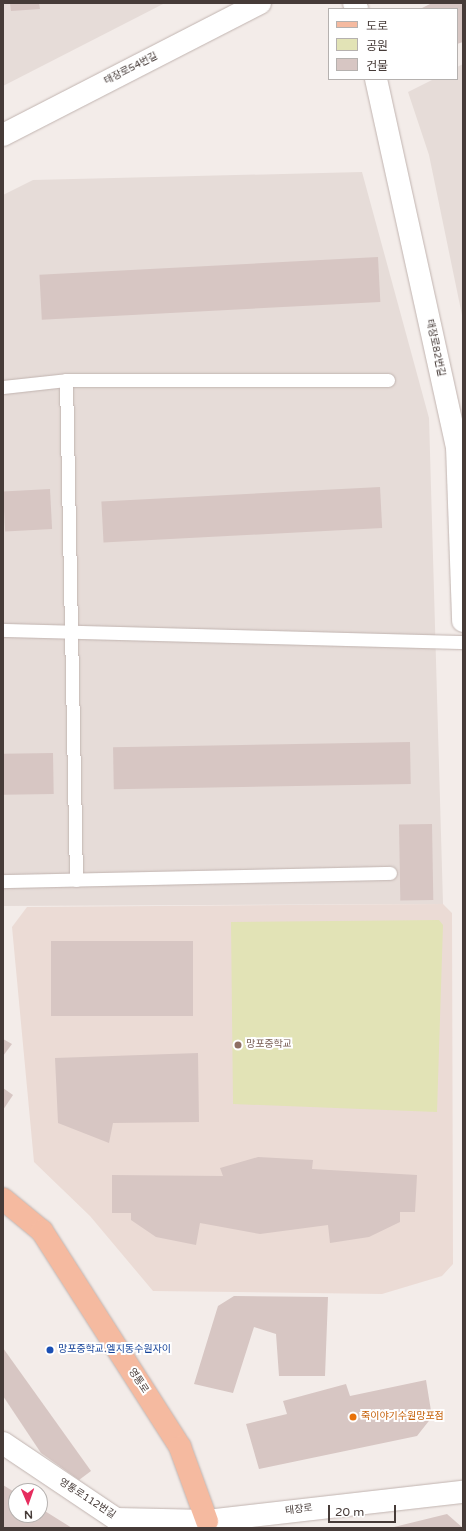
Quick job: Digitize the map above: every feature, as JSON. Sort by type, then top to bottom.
[{"type":"main road","name":"영통로","points":[[3,1199],[42,1231],[180,1447],[207,1521]]},
{"type":"street","name":"태장로54번길","points":[[3,135],[260,3]]},
{"type":"street","name":"태장로82번길","points":[[376,80],[457,446],[463,620]]},
{"type":"street","name":"영통로112번길","points":[[3,1443],[116,1519],[207,1521]]},
{"type":"street","name":"태장로","points":[[207,1521],[463,1492]]},
{"type":"street","points":[[181,1528],[207,1521]]},
{"type":"lane","points":[[3,387],[66,380],[388,380]]},
{"type":"lane","points":[[66,380],[76,880]]},
{"type":"lane","points":[[3,630],[71,629],[463,642]]},
{"type":"lane","points":[[3,881],[390,873]]},
{"type":"shaded area","points":[[3,3],[165,3],[3,86]]},
{"type":"shaded area","points":[[463,64],[463,320],[429,155],[408,92],[432,80],[458,80],[458,66]]},
{"type":"shaded area","points":[[362,172],[429,418],[443,904],[3,906],[3,195],[33,180]]},
{"type":"shaded area","name":"망포중학교","points":[[443,904],[452,913],[453,1264],[442,1276],[382,1294],[153,1291],[90,1216],[34,1162],[12,927],[27,907]]},
{"type":"green space","points":[[439,920],[443,925],[437,1112],[233,1104],[231,922]]},
{"type":"building","points":[[10,3],[39,3],[40,9],[11,11]]},
{"type":"building","points":[[432,3],[463,3],[463,42],[458,44],[458,8],[422,8]]},
{"type":"building","points":[[378,257],[380,302],[42,320],[39,275]]},
{"type":"building","points":[[380,487],[382,528],[104,543],[101,502]]},
{"type":"building","points":[[50,489],[52,529],[5,531],[3,491]]},
{"type":"building","points":[[410,742],[411,784],[114,789],[113,747]]},
{"type":"building","points":[[53,753],[54,794],[4,795],[3,754]]},
{"type":"building","points":[[432,824],[433,900],[400,901],[399,825]]},
{"type":"building","points":[[51,941],[193,941],[193,1016],[51,1016]]},
{"type":"building","points":[[3,1039],[12,1044],[3,1056]]},
{"type":"building","points":[[198,1053],[199,1122],[113,1123],[109,1143],[58,1123],[55,1058]]},
{"type":"building","points":[[3,1088],[13,1095],[3,1110]]},
{"type":"building","points":[[258,1157],[313,1160],[312,1169],[417,1175],[415,1212],[400,1212],[400,1222],[369,1237],[330,1243],[328,1225],[260,1234],[200,1223],[196,1245],[156,1237],[131,1220],[131,1213],[112,1213],[112,1175],[223,1176],[220,1168]]},
{"type":"building","points":[[234,1296],[328,1297],[325,1376],[279,1376],[276,1334],[254,1327],[233,1393],[194,1384],[218,1306]]},
{"type":"building","points":[[3,1348],[91,1471],[79,1480],[41,1453],[3,1396]]},
{"type":"building","points":[[426,1380],[432,1417],[417,1436],[259,1469],[246,1424],[287,1414],[283,1401],[346,1384],[350,1396]]},
{"type":"building","points":[[3,1485],[8,1488],[8,1523],[48,1523],[48,1513],[72,1528],[3,1528]]},
{"type":"building","points":[[447,1514],[463,1528],[394,1528],[394,1527]]},
{"type":"place","name":"망포중학교","points":[[238,1045]]},
{"type":"place","name":"망포중학교.엘지동수원자이","points":[[50,1350]]},
{"type":"place","name":"죽이야기수원망포점","points":[[353,1417]]}]
